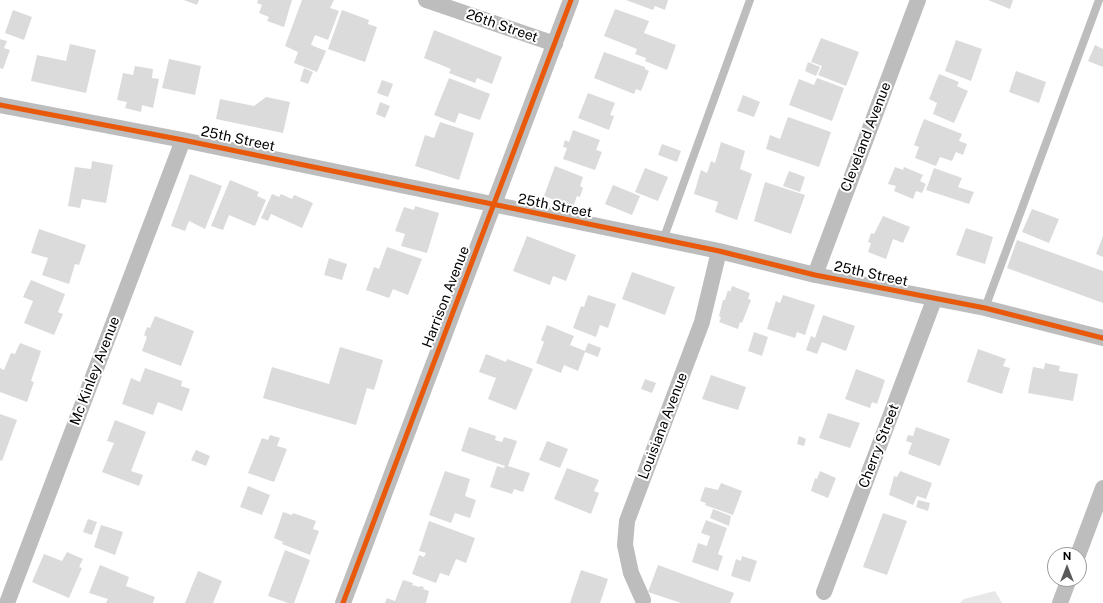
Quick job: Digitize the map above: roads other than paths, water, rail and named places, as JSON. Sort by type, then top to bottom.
[{"type":"street","name":"26th Street","points":[[426,0],[555,44]]},
{"type":"street","name":"Harrison Avenue","points":[[343,603],[571,0]]},
{"type":"street","name":"Cleveland Avenue","points":[[814,275],[918,0]]},
{"type":"street","name":"25th Street","points":[[0,105],[183,140],[719,251],[814,275],[934,300],[986,308],[1103,338]]},
{"type":"street","name":"Mc Kinley Avenue","points":[[7,603],[183,140]]},
{"type":"street","name":"Louisiana Avenue","points":[[643,600],[631,573],[625,545],[627,521],[702,322],[719,251]]},
{"type":"street","name":"Cherry Street","points":[[824,592],[934,300]]},
{"type":"street","points":[[1081,547],[1103,488]]},
{"type":"street","points":[[1060,603],[1066,587]]},
{"type":"lane","points":[[663,240],[750,0]]},
{"type":"lane","points":[[986,308],[1099,0]]}]
